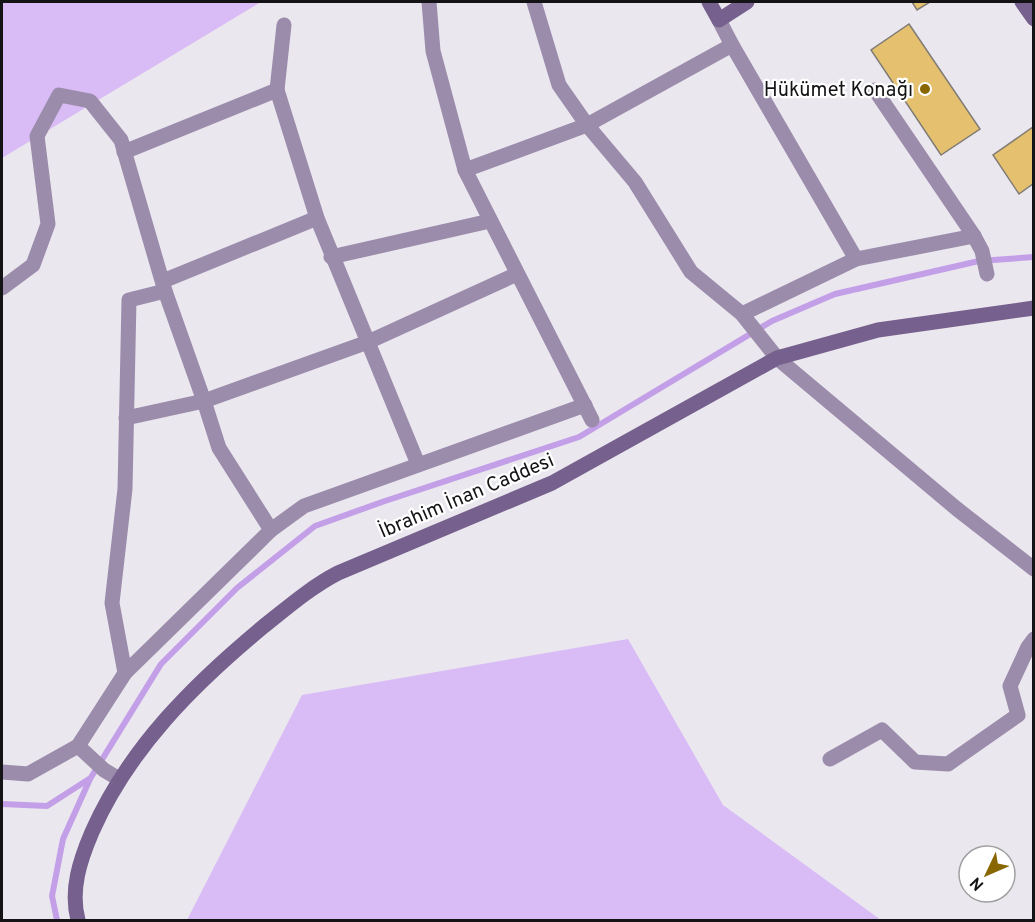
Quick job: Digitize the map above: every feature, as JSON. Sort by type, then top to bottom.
[{"type":"street","points":[[429,2],[433,51],[465,170],[592,420]]},
{"type":"street","points":[[534,2],[559,85],[587,125],[634,182],[691,272],[745,319],[777,358],[938,494],[1034,569]]},
{"type":"street","points":[[709,2],[856,259]]},
{"type":"street","points":[[719,20],[747,2]]},
{"type":"street","points":[[1022,2],[1034,19]]},
{"type":"street","points":[[284,25],[278,90],[316,218],[418,464]]},
{"type":"street","points":[[465,170],[587,125],[732,45]]},
{"type":"street","points":[[124,152],[278,90]]},
{"type":"street","points":[[875,90],[974,236],[982,251],[987,274]]},
{"type":"street","points":[[2,288],[33,265],[48,224],[37,136],[59,95],[90,101],[121,140],[164,286],[219,448],[271,530]]},
{"type":"street","points":[[125,673],[111,603],[125,489],[129,300],[316,218]]},
{"type":"street","points":[[331,257],[490,221]]},
{"type":"street","points":[[745,319],[856,259],[974,236]]},
{"type":"street","points":[[126,418],[204,400],[368,342],[517,274]]},
{"type":"street","name":"İbrahim İnan Caddesi","points":[[78,921],[75,892],[81,856],[119,779],[141,747],[204,678],[237,648],[319,583],[552,483],[777,358],[878,330],[1032,311]]},
{"type":"street","points":[[2,772],[28,774],[83,750],[125,673],[271,530],[304,506],[585,405]]},
{"type":"street","points":[[830,759],[882,730],[915,762],[948,764],[1018,715],[1010,686],[1034,639]]},
{"type":"street","points":[[83,750],[104,770],[119,779]]},
{"type":"shaded area","points":[[2,2],[261,2],[2,158]]},
{"type":"shaded area","points":[[628,639],[723,805],[881,920],[187,920],[302,695]]},
{"type":"building","points":[[912,2],[930,2],[917,10]]},
{"type":"building","name":"Hükümet Konağı","points":[[909,24],[980,129],[941,155],[871,50]]},
{"type":"building","points":[[1033,127],[1034,183],[1019,194],[993,155]]},
{"type":"waterway","points":[[57,920],[52,896],[63,839],[90,779],[161,664],[237,588],[315,526],[579,437],[772,321],[835,294],[979,261],[1034,257]]},
{"type":"waterway","points":[[2,804],[47,806],[89,779]]},
{"type":"place","name":"Hükümet Konağı","points":[[925,89]]}]
